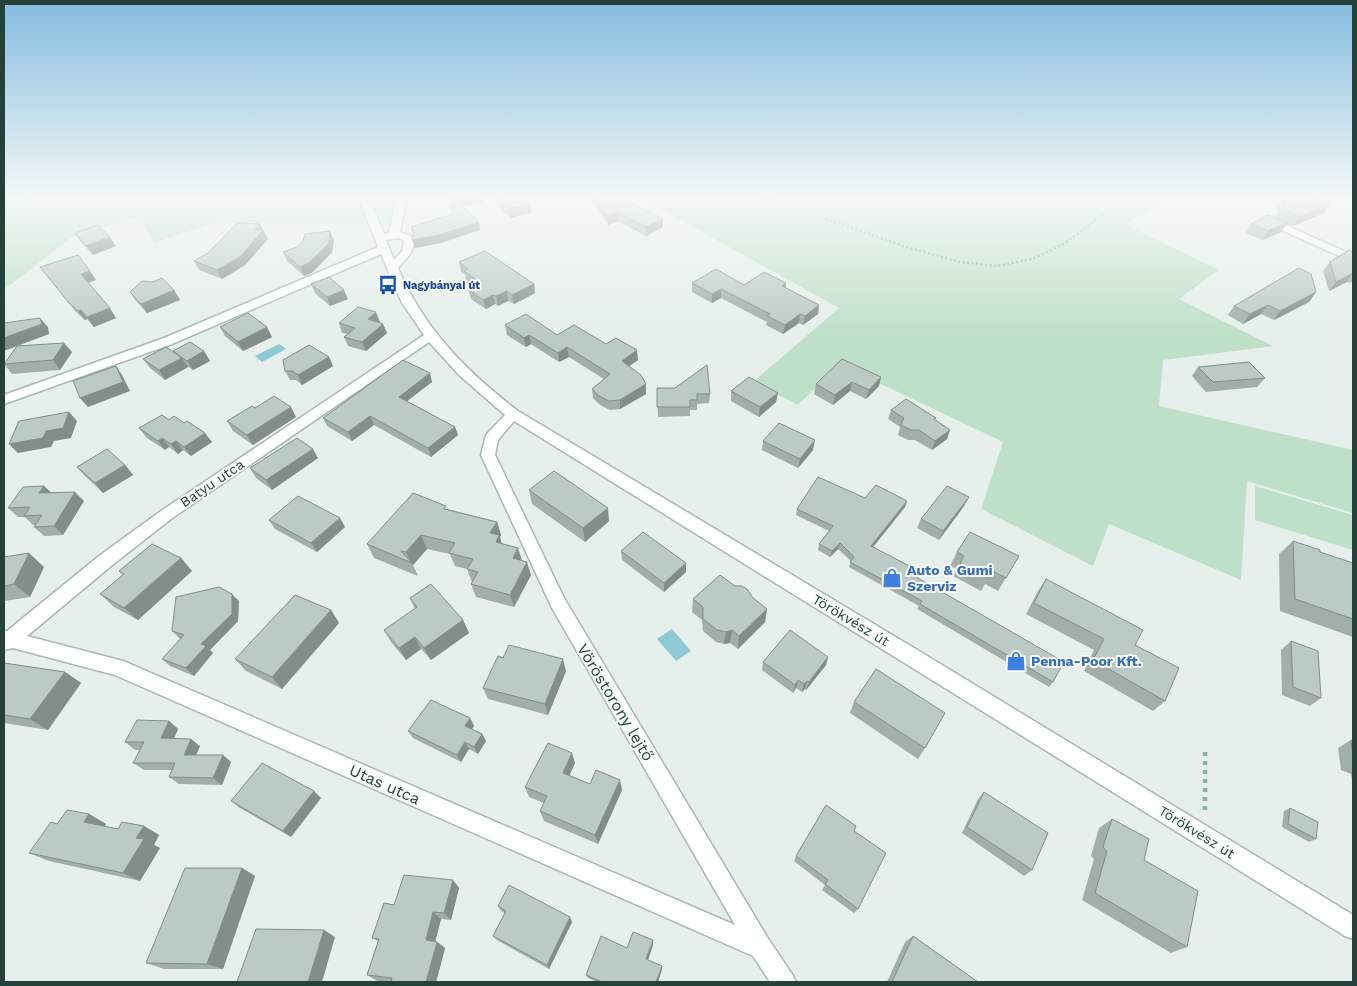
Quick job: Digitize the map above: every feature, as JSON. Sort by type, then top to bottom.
[{"type":"street","points":[[393,267],[408,249],[410,242]]},
{"type":"street","points":[[1316,242],[1353,259]]},
{"type":"street","name":"Törökvész út","points":[[381,243],[407,299],[443,351],[462,371],[513,414],[918,660],[1353,928]]},
{"type":"street","points":[[4,400],[161,344],[381,243]]},
{"type":"street","name":"Batyu utca","points":[[6,642],[105,561],[166,515],[432,335]]},
{"type":"street","name":"Vöröstorony lejtő","points":[[513,414],[491,439],[488,456],[558,604],[761,948],[784,982]]},
{"type":"street","name":"Utas utca","points":[[6,642],[117,667],[761,948]]},
{"type":"path","points":[[892,242],[964,262],[996,266],[1019,264],[1057,248],[1066,242]]},
{"type":"path","points":[[1205,752],[1205,815]]},
{"type":"green space","points":[[4,242],[66,242],[12,284],[4,287]]},
{"type":"green space","points":[[720,242],[1162,242],[1219,270],[1179,299],[1273,346],[1163,360],[1159,406],[1353,450],[1353,513],[1247,481],[1241,580],[1109,524],[1093,566],[981,509],[1003,442],[839,364],[798,405],[753,382],[839,308]]},
{"type":"green space","points":[[1255,486],[1353,515],[1353,550],[1255,520]]},
{"type":"water","points":[[279,344],[286,349],[262,362],[255,356]]},
{"type":"water","points":[[672,629],[691,651],[676,661],[657,639]]},
{"type":"building","points":[[83,242],[97,242],[86,246]]},
{"type":"building","points":[[219,242],[253,242],[241,256],[217,270],[194,261],[208,253]]},
{"type":"building","points":[[302,242],[329,242],[309,263],[300,267],[283,252],[297,247]]},
{"type":"building","points":[[1349,250],[1353,252],[1353,273],[1336,282],[1330,262]]},
{"type":"building","points":[[485,251],[534,284],[512,295],[507,291],[483,300],[468,289],[481,283],[464,271],[468,269],[459,262]]},
{"type":"building","points":[[78,255],[90,271],[81,274],[110,308],[87,317],[81,310],[78,311],[69,303],[40,267]]},
{"type":"building","points":[[1299,268],[1311,274],[1316,292],[1280,311],[1268,305],[1250,314],[1234,306]]},
{"type":"building","points":[[716,269],[744,285],[764,272],[786,283],[782,286],[819,305],[805,316],[800,314],[785,325],[767,316],[770,314],[721,289],[712,294],[692,283]]},
{"type":"building","points":[[329,277],[344,290],[327,297],[311,284]]},
{"type":"building","points":[[162,278],[174,290],[141,304],[130,292],[142,281],[152,282]]},
{"type":"building","points":[[358,307],[376,312],[368,319],[383,324],[362,342],[344,337],[355,328],[339,323]]},
{"type":"building","points":[[248,313],[267,327],[238,342],[220,327]]},
{"type":"building","points":[[526,314],[557,335],[574,325],[606,344],[616,338],[637,350],[622,361],[641,375],[646,384],[620,400],[609,401],[599,396],[592,389],[610,374],[567,347],[558,353],[529,335],[524,338],[505,325]]},
{"type":"building","points":[[40,318],[42,324],[4,338],[4,323]]},
{"type":"building","points":[[190,342],[204,351],[187,361],[173,351]]},
{"type":"building","points":[[64,343],[53,360],[4,364],[17,346]]},
{"type":"building","points":[[309,345],[329,357],[298,375],[292,371],[285,371],[283,360]]},
{"type":"building","points":[[166,347],[182,358],[159,370],[143,359]]},
{"type":"building","points":[[842,359],[881,377],[869,390],[852,382],[835,395],[816,384]]},
{"type":"building","points":[[403,360],[430,373],[399,397],[455,427],[428,448],[370,416],[348,432],[323,418]]},
{"type":"building","points":[[1249,362],[1265,378],[1213,382],[1198,367]]},
{"type":"building","points":[[707,365],[710,394],[697,394],[697,400],[690,400],[690,407],[657,407],[657,388],[675,388]]},
{"type":"building","points":[[116,366],[123,382],[80,398],[73,381]]},
{"type":"building","points":[[749,377],[778,393],[760,407],[731,391]]},
{"type":"building","points":[[274,396],[291,407],[247,435],[227,421],[252,406],[255,408]]},
{"type":"building","points":[[906,399],[936,418],[934,419],[950,430],[935,441],[919,430],[911,430],[901,425],[904,418],[891,410]]},
{"type":"building","points":[[69,412],[63,428],[46,431],[43,438],[9,444],[19,421]]},
{"type":"building","points":[[162,415],[169,420],[174,416],[184,423],[187,421],[205,433],[184,447],[176,441],[171,444],[162,438],[158,441],[139,428]]},
{"type":"building","points":[[779,423],[815,440],[800,459],[763,441]]},
{"type":"building","points":[[297,438],[313,449],[266,480],[250,468]]},
{"type":"building","points":[[107,449],[125,465],[95,483],[77,467]]},
{"type":"building","points":[[554,471],[608,508],[583,528],[529,490]]},
{"type":"building","points":[[818,477],[865,498],[876,485],[907,501],[871,546],[919,571],[916,577],[1064,662],[1053,682],[920,604],[922,601],[850,562],[854,557],[840,543],[832,551],[819,544],[833,526],[797,509]]},
{"type":"building","points":[[44,486],[39,493],[75,492],[54,526],[34,527],[42,515],[24,516],[30,507],[8,508],[23,487]]},
{"type":"building","points":[[947,486],[969,497],[943,531],[921,519]]},
{"type":"building","points":[[413,493],[446,506],[444,509],[497,522],[490,533],[499,535],[496,542],[518,548],[513,558],[527,562],[510,595],[471,584],[478,572],[467,569],[473,559],[449,553],[455,543],[421,535],[406,552],[401,551],[412,563],[367,544]]},
{"type":"building","points":[[298,496],[340,518],[311,543],[269,520]]},
{"type":"building","points":[[643,532],[686,563],[664,583],[621,551]]},
{"type":"building","points":[[970,532],[1019,556],[1006,578],[993,571],[989,578],[960,563],[964,556],[957,552]]},
{"type":"building","points":[[1293,541],[1353,563],[1353,619],[1295,599]]},
{"type":"building","points":[[152,544],[181,558],[124,608],[100,594],[124,574],[119,571]]},
{"type":"building","points":[[29,553],[14,584],[4,586],[4,557]]},
{"type":"building","points":[[720,575],[735,586],[742,586],[747,589],[753,598],[767,609],[739,636],[732,630],[726,632],[717,630],[703,619],[703,607],[693,599]]},
{"type":"building","points":[[1046,579],[1143,630],[1135,645],[1179,668],[1165,701],[1093,660],[1104,639],[1034,603]]},
{"type":"building","points":[[431,584],[463,620],[424,648],[415,637],[399,648],[384,630],[417,607],[410,598]]},
{"type":"building","points":[[219,587],[232,594],[232,614],[201,644],[206,646],[186,668],[162,659],[184,635],[172,631],[176,597]]},
{"type":"building","points":[[295,595],[331,610],[272,677],[235,659]]},
{"type":"building","points":[[790,630],[828,657],[809,682],[807,681],[804,684],[798,680],[795,685],[763,662]]},
{"type":"building","points":[[1291,641],[1318,651],[1321,698],[1293,687]]},
{"type":"building","points":[[509,645],[563,659],[545,704],[483,688],[498,656],[503,658]]},
{"type":"building","points":[[4,663],[65,672],[30,719],[4,715]]},
{"type":"building","points":[[876,669],[945,713],[925,748],[854,702]]},
{"type":"building","points":[[431,700],[470,718],[465,726],[482,734],[474,747],[465,742],[457,755],[408,731]]},
{"type":"building","points":[[137,720],[169,721],[161,738],[191,739],[184,755],[223,755],[213,778],[169,777],[175,763],[133,763],[144,742],[125,742]]},
{"type":"building","points":[[1351,740],[1353,741],[1353,758]]},
{"type":"building","points":[[548,743],[572,753],[563,773],[590,784],[596,770],[620,780],[595,835],[540,811],[547,796],[525,787]]},
{"type":"building","points":[[262,763],[314,791],[283,831],[231,801]]},
{"type":"building","points":[[984,792],[1048,833],[1032,870],[967,827]]},
{"type":"building","points":[[826,805],[856,826],[854,831],[886,853],[858,909],[825,884],[828,880],[796,856]]},
{"type":"building","points":[[1290,808],[1318,822],[1316,839],[1288,824]]},
{"type":"building","points":[[67,810],[89,814],[84,822],[118,829],[122,822],[144,826],[136,838],[144,839],[123,873],[29,853],[51,822],[57,824]]},
{"type":"building","points":[[1112,819],[1149,839],[1144,860],[1198,891],[1187,947],[1095,893],[1107,851],[1103,847]]},
{"type":"building","points":[[185,868],[242,868],[207,964],[146,963]]},
{"type":"building","points":[[404,875],[453,880],[444,913],[433,912],[426,940],[437,942],[426,982],[391,982],[392,978],[367,975],[379,939],[372,938],[384,903],[394,905]]},
{"type":"building","points":[[509,885],[570,917],[547,965],[493,936],[506,911],[498,906]]},
{"type":"building","points":[[256,929],[324,930],[308,982],[237,982]]},
{"type":"building","points":[[633,932],[653,940],[646,959],[662,966],[656,982],[602,982],[586,975],[601,936],[627,948]]},
{"type":"building","points":[[913,936],[978,982],[892,982]]},
{"type":"place","name":"Nagybányai út","points":[[388,285]]},
{"type":"place","name":"Auto & Gumi Szerviz","points":[[892,578]]},
{"type":"place","name":"Penna-Poor Kft.","points":[[1016,661]]}]
